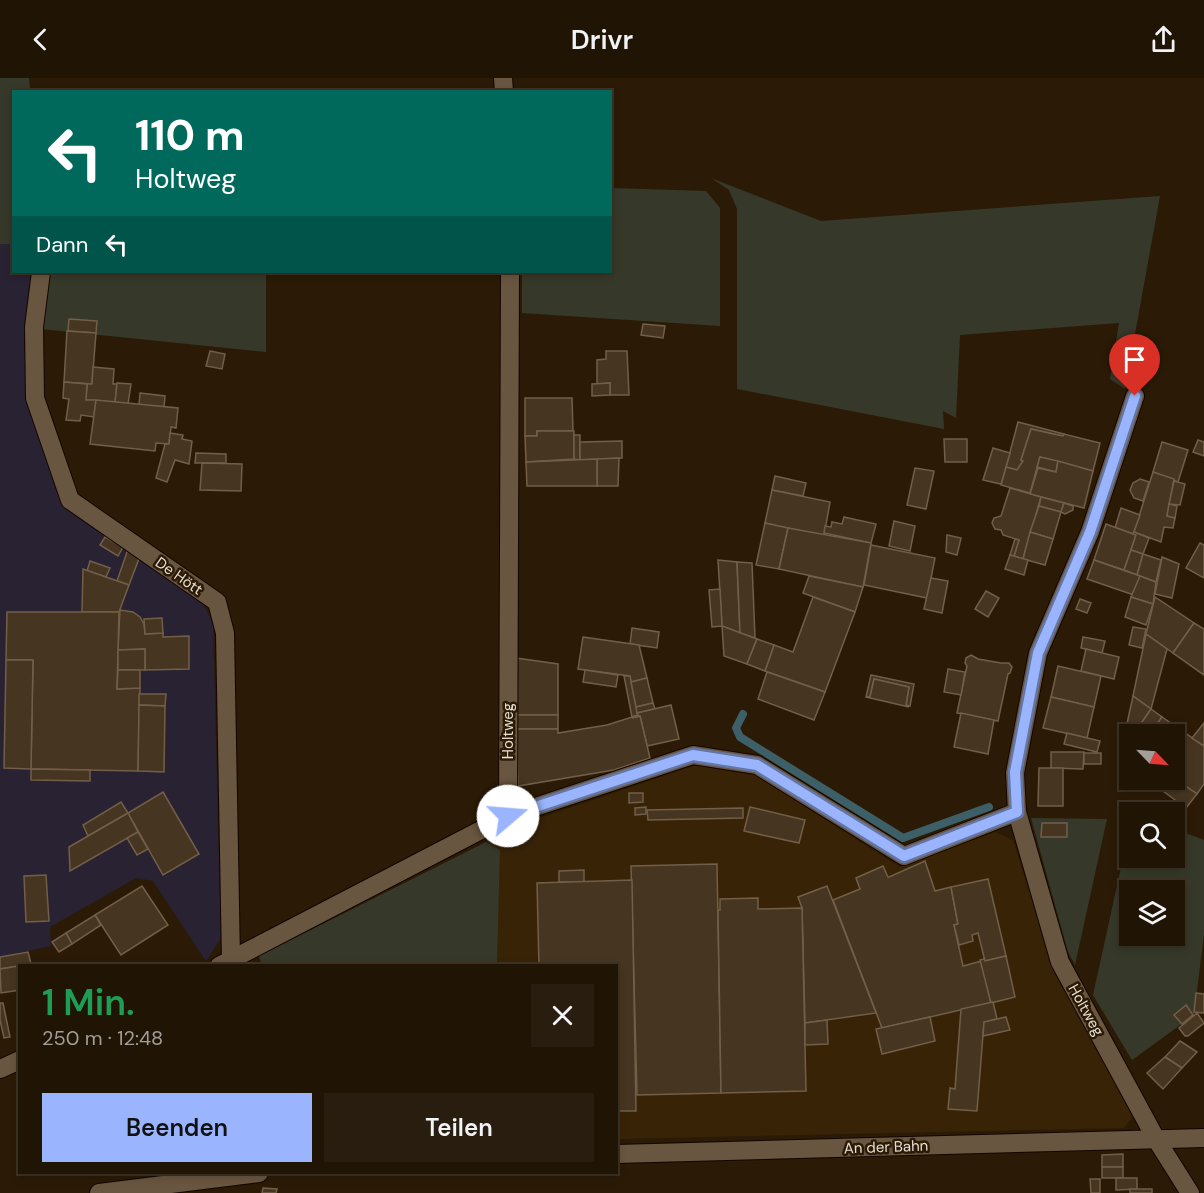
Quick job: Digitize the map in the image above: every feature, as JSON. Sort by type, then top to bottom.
[{"type":"street","name":"De Hött","points":[[41,273],[34,327],[35,398],[70,500],[216,602],[225,633],[225,963],[508,816]]},
{"type":"street","name":"Holtweg","points":[[508,816],[510,273]]},
{"type":"street","name":"Holtweg","points":[[1135,396],[1090,532],[1038,653],[1015,772],[1017,812],[1060,962],[1156,1139],[1190,1193]]},
{"type":"street","points":[[508,816],[693,755],[757,765],[904,856],[1017,812]]},
{"type":"street","points":[[0,1069],[18,1061]]},
{"type":"street","name":"An der Bahn","points":[[618,1154],[1204,1138]]},
{"type":"street","points":[[99,1193],[251,1174]]},
{"type":"shaded area","points":[[0,244],[12,244],[12,273],[32,273],[29,400],[59,498],[200,600],[213,622],[221,938],[206,961],[153,881],[136,878],[50,927],[51,946],[0,957]]},
{"type":"shaded area","points":[[702,763],[755,775],[900,867],[995,832],[1013,840],[1053,967],[1134,1115],[1124,1128],[618,1139],[618,964],[497,964],[500,851],[486,842],[519,825]]},
{"type":"green space","points":[[0,78],[29,78],[30,90],[12,90],[12,244],[0,244]]},
{"type":"green space","points":[[711,178],[821,221],[1160,196],[1125,389],[1110,379],[1119,323],[960,335],[956,418],[943,411],[944,429],[737,389],[737,209],[729,190]]},
{"type":"green space","points":[[612,188],[706,191],[720,208],[720,326],[522,313],[522,273],[612,273]]},
{"type":"green space","points":[[48,273],[266,273],[266,352],[41,329]]},
{"type":"green space","points":[[1031,818],[1107,819],[1075,965],[1068,952]]},
{"type":"green space","points":[[1185,833],[1204,840],[1204,934],[1194,1015],[1132,1060],[1093,995],[1121,868],[1185,868]]},
{"type":"green space","points":[[486,842],[500,850],[497,964],[261,964],[259,956]]},
{"type":"building","points":[[69,319],[97,321],[96,333],[68,331]]},
{"type":"building","points":[[643,324],[665,326],[663,338],[641,335]]},
{"type":"building","points":[[67,331],[96,333],[92,384],[64,382]]},
{"type":"building","points":[[210,351],[225,354],[222,369],[206,366]]},
{"type":"building","points":[[606,351],[627,351],[629,395],[610,395],[610,383],[597,384],[597,360],[606,359]]},
{"type":"building","points":[[93,367],[114,369],[113,384],[117,384],[115,403],[86,400],[87,384],[92,384]]},
{"type":"building","points":[[64,382],[87,384],[86,400],[96,400],[94,417],[81,415],[80,421],[66,420],[69,399],[63,398]]},
{"type":"building","points":[[117,383],[131,384],[128,404],[115,403]]},
{"type":"building","points":[[610,383],[610,395],[592,396],[592,384]]},
{"type":"building","points":[[140,393],[165,396],[164,407],[139,405]]},
{"type":"building","points":[[525,398],[572,398],[573,431],[537,431],[537,436],[525,436]]},
{"type":"building","points":[[96,400],[178,408],[176,428],[171,427],[169,444],[156,443],[155,451],[90,444]]},
{"type":"building","points":[[1018,422],[1064,434],[1063,436],[1031,429],[1021,460],[1023,461],[1017,470],[1006,467]]},
{"type":"building","points":[[1031,429],[1100,443],[1093,471],[1040,457],[1030,493],[1001,485],[1006,467],[1017,470],[1023,461],[1021,460]]},
{"type":"building","points":[[537,431],[574,431],[574,459],[526,462],[525,436],[537,436]]},
{"type":"building","points":[[170,433],[183,435],[182,439],[192,441],[189,464],[175,460],[167,482],[156,478],[165,444],[169,444]]},
{"type":"building","points":[[574,435],[580,435],[580,460],[574,459]]},
{"type":"building","points":[[944,439],[967,439],[967,462],[945,462]]},
{"type":"building","points":[[1198,440],[1204,442],[1204,456],[1193,452]]},
{"type":"building","points":[[622,441],[622,458],[580,460],[580,442]]},
{"type":"building","points":[[1162,442],[1188,450],[1178,482],[1153,472]]},
{"type":"building","points":[[993,448],[1010,453],[1001,484],[983,480]]},
{"type":"building","points":[[196,453],[226,454],[226,463],[195,463]]},
{"type":"building","points":[[1040,457],[1058,461],[1056,472],[1037,467]]},
{"type":"building","points":[[619,458],[618,486],[597,486],[597,459]]},
{"type":"building","points":[[597,459],[597,486],[527,486],[526,462]]},
{"type":"building","points":[[1058,461],[1093,471],[1084,508],[1030,494],[1038,468],[1056,472]]},
{"type":"building","points":[[202,463],[242,464],[241,491],[200,490]]},
{"type":"building","points":[[915,468],[934,471],[926,509],[907,505]]},
{"type":"building","points":[[1153,472],[1174,479],[1167,516],[1175,518],[1173,528],[1164,527],[1161,542],[1134,532]]},
{"type":"building","points":[[775,476],[806,483],[803,496],[772,490]]},
{"type":"building","points":[[1140,479],[1149,482],[1143,501],[1134,498],[1130,490],[1133,483]]},
{"type":"building","points":[[1174,481],[1185,484],[1180,505],[1169,504]]},
{"type":"building","points":[[1010,488],[1041,497],[1023,559],[1014,556],[1019,540],[1003,535],[1001,530],[995,529],[992,523],[994,518],[1001,516]]},
{"type":"building","points":[[772,490],[830,502],[824,536],[765,523]]},
{"type":"building","points":[[1041,497],[1064,503],[1061,512],[1039,506]]},
{"type":"building","points":[[1064,503],[1073,506],[1073,510],[1065,514],[1061,512]]},
{"type":"building","points":[[1169,504],[1177,506],[1175,518],[1167,516]]},
{"type":"building","points":[[1039,506],[1061,512],[1053,539],[1030,532]]},
{"type":"building","points":[[1121,508],[1140,515],[1133,534],[1115,528]]},
{"type":"building","points":[[844,517],[876,524],[871,543],[824,533],[825,526],[831,527],[832,522],[842,524]]},
{"type":"building","points":[[894,521],[915,526],[910,551],[889,546]]},
{"type":"building","points":[[765,523],[788,528],[779,569],[756,565]]},
{"type":"building","points":[[1106,524],[1136,535],[1124,570],[1094,560]]},
{"type":"building","points":[[788,528],[871,543],[863,587],[779,569]]},
{"type":"building","points":[[1030,532],[1053,539],[1045,565],[1023,559]]},
{"type":"building","points":[[1134,532],[1149,538],[1143,554],[1131,550],[1136,535],[1133,534]]},
{"type":"building","points":[[947,535],[961,538],[957,555],[946,552]]},
{"type":"building","points":[[105,537],[123,547],[118,556],[100,545]]},
{"type":"building","points":[[1015,539],[1019,540],[1014,556],[1010,555]]},
{"type":"building","points":[[1200,543],[1204,545],[1204,578],[1186,568]]},
{"type":"building","points":[[871,545],[935,558],[927,598],[864,585]]},
{"type":"building","points":[[128,549],[140,556],[129,585],[117,581]]},
{"type":"building","points":[[1131,550],[1143,554],[1137,575],[1124,570]]},
{"type":"building","points":[[1143,554],[1161,560],[1156,582],[1137,575]]},
{"type":"building","points":[[1010,555],[1028,560],[1024,575],[1005,569]]},
{"type":"building","points":[[1162,557],[1179,564],[1172,598],[1155,594]]},
{"type":"building","points":[[718,560],[737,562],[740,633],[722,626]]},
{"type":"building","points":[[1094,560],[1140,576],[1134,595],[1087,579]]},
{"type":"building","points":[[90,561],[110,568],[106,577],[87,571]]},
{"type":"building","points":[[737,562],[752,563],[755,638],[740,633]]},
{"type":"building","points":[[83,569],[129,585],[119,612],[82,612]]},
{"type":"building","points":[[809,576],[863,587],[855,612],[803,593]]},
{"type":"building","points":[[1140,576],[1156,582],[1153,604],[1131,597]]},
{"type":"building","points":[[931,578],[948,581],[942,613],[924,609]]},
{"type":"building","points":[[720,589],[722,626],[712,627],[709,590]]},
{"type":"building","points":[[986,591],[999,598],[988,617],[975,609]]},
{"type":"building","points":[[813,597],[855,612],[825,692],[765,671],[774,645],[793,652]]},
{"type":"building","points":[[1131,597],[1153,604],[1146,625],[1125,617]]},
{"type":"building","points":[[1155,597],[1194,623],[1173,653],[1146,634]]},
{"type":"building","points":[[1080,599],[1091,603],[1087,613],[1076,609]]},
{"type":"building","points":[[120,610],[133,612],[140,617],[144,624],[145,634],[163,633],[163,637],[189,636],[189,669],[145,670],[145,649],[118,650]]},
{"type":"building","points":[[7,612],[119,612],[117,689],[140,688],[138,771],[31,769],[33,660],[6,660]]},
{"type":"building","points":[[162,618],[163,633],[145,634],[144,619]]},
{"type":"building","points":[[1194,623],[1204,629],[1204,675],[1173,653]]},
{"type":"building","points":[[722,626],[757,639],[747,664],[724,656]]},
{"type":"building","points":[[1133,627],[1146,629],[1142,648],[1129,645]]},
{"type":"building","points":[[632,628],[659,632],[657,648],[630,644]]},
{"type":"building","points":[[1146,634],[1167,649],[1151,709],[1133,696]]},
{"type":"building","points":[[583,637],[639,645],[647,678],[631,682],[630,676],[578,669]]},
{"type":"building","points":[[1083,637],[1105,641],[1102,653],[1081,648]]},
{"type":"building","points":[[757,639],[774,645],[765,671],[747,664]]},
{"type":"building","points":[[145,649],[145,670],[118,670],[118,650]]},
{"type":"building","points":[[1086,649],[1119,657],[1114,679],[1081,671]]},
{"type":"building","points":[[971,655],[978,659],[1009,663],[1012,667],[1008,674],[998,721],[957,713],[967,666],[966,658]]},
{"type":"building","points":[[516,658],[558,664],[558,715],[517,715]]},
{"type":"building","points":[[6,660],[33,660],[31,769],[4,768]]},
{"type":"building","points":[[1058,666],[1101,676],[1094,707],[1051,697]]},
{"type":"building","points":[[948,669],[965,672],[961,695],[944,692]]},
{"type":"building","points":[[118,670],[140,670],[140,688],[117,689]]},
{"type":"building","points":[[585,670],[618,675],[616,687],[583,682]]},
{"type":"building","points":[[767,672],[825,692],[814,720],[758,699]]},
{"type":"building","points":[[871,675],[914,684],[910,706],[906,705],[909,687],[874,679],[870,697],[866,697]]},
{"type":"building","points":[[624,676],[630,676],[638,715],[632,717]]},
{"type":"building","points":[[647,678],[653,703],[636,707],[631,682]]},
{"type":"building","points":[[874,679],[909,687],[906,705],[909,707],[866,697],[870,697]]},
{"type":"building","points":[[139,694],[166,694],[165,706],[139,705]]},
{"type":"building","points":[[1133,696],[1151,709],[1141,724],[1127,724]]},
{"type":"building","points":[[1051,697],[1094,707],[1087,738],[1043,728]]},
{"type":"building","points":[[653,703],[655,709],[637,713],[636,707]]},
{"type":"building","points":[[139,705],[165,706],[164,772],[138,771]]},
{"type":"building","points":[[671,705],[679,739],[647,746],[640,716],[632,717],[638,715],[637,713]]},
{"type":"building","points":[[1151,709],[1162,717],[1157,724],[1141,724]]},
{"type":"building","points":[[961,713],[994,720],[988,754],[954,747]]},
{"type":"building","points":[[517,715],[558,715],[558,729],[517,729]]},
{"type":"building","points":[[640,716],[650,758],[614,770],[518,786],[517,729],[558,729],[558,733],[607,725]]},
{"type":"building","points":[[1162,717],[1172,724],[1157,724]]},
{"type":"building","points":[[1204,723],[1204,746],[1192,738]]},
{"type":"building","points":[[1067,733],[1100,741],[1097,752],[1064,744]]},
{"type":"building","points":[[1185,733],[1204,746],[1204,784],[1197,794],[1185,786]]},
{"type":"building","points":[[1051,752],[1084,752],[1083,769],[1051,768]]},
{"type":"building","points":[[1084,753],[1101,753],[1101,764],[1084,764]]},
{"type":"building","points":[[1039,768],[1063,768],[1063,806],[1038,806]]},
{"type":"building","points":[[31,769],[90,770],[90,781],[31,780]]},
{"type":"building","points":[[1185,786],[1197,794],[1186,808],[1185,802],[1178,802],[1162,790],[1185,790]]},
{"type":"building","points":[[163,792],[199,854],[163,875],[128,813]]},
{"type":"building","points":[[629,793],[643,793],[643,802],[629,803]]},
{"type":"building","points":[[121,802],[128,813],[88,836],[83,825]]},
{"type":"building","points":[[646,807],[646,814],[635,815],[635,808]]},
{"type":"building","points":[[750,807],[805,820],[799,843],[744,831]]},
{"type":"building","points":[[743,808],[743,818],[648,820],[647,810]]},
{"type":"building","points":[[128,813],[138,832],[70,871],[69,847]]},
{"type":"building","points":[[1042,823],[1067,823],[1067,837],[1041,837]]},
{"type":"building","points":[[138,832],[148,849],[137,855],[127,838]]},
{"type":"building","points":[[925,861],[935,891],[951,887],[958,924],[954,925],[963,966],[982,961],[991,1003],[882,1028],[833,900],[860,889],[856,878],[883,866],[889,877]]},
{"type":"building","points":[[717,864],[721,1093],[637,1095],[631,866]]},
{"type":"building","points":[[584,870],[584,882],[559,882],[559,871]]},
{"type":"building","points":[[46,875],[49,921],[26,922],[24,876]]},
{"type":"building","points":[[988,879],[1006,956],[985,961],[978,933],[972,935],[973,941],[959,945],[954,925],[958,924],[951,887]]},
{"type":"building","points":[[632,880],[636,1111],[618,1111],[618,964],[539,964],[537,883]]},
{"type":"building","points":[[142,886],[168,925],[121,955],[95,915]]},
{"type":"building","points":[[827,886],[876,1013],[805,1023],[802,908],[798,897]]},
{"type":"building","points":[[758,898],[758,909],[802,908],[806,1091],[721,1093],[718,910],[720,910],[720,899]]},
{"type":"building","points":[[95,915],[101,925],[72,944],[66,933]]},
{"type":"building","points":[[66,933],[72,944],[59,952],[52,942]]},
{"type":"building","points":[[28,952],[31,964],[18,964],[18,966],[0,969],[0,957]]},
{"type":"building","points":[[1006,956],[1015,997],[991,1003],[980,960]]},
{"type":"building","points":[[18,966],[18,990],[1,993],[0,969]]},
{"type":"building","points":[[1196,993],[1204,994],[1204,1013],[1194,1012]]},
{"type":"building","points":[[993,1002],[997,1019],[984,1022],[977,1111],[948,1109],[950,1088],[955,1089],[961,1009]]},
{"type":"building","points":[[0,1003],[3,1003],[10,1037],[4,1038],[0,1020]]},
{"type":"building","points":[[1186,1005],[1193,1015],[1182,1024],[1174,1015]]},
{"type":"building","points":[[1197,1013],[1204,1023],[1185,1036],[1179,1028]]},
{"type":"building","points":[[930,1017],[935,1041],[882,1054],[876,1029]]},
{"type":"building","points":[[1006,1017],[1010,1030],[983,1036],[984,1022]]},
{"type":"building","points":[[827,1020],[828,1044],[805,1045],[805,1023]]},
{"type":"building","points":[[1180,1041],[1197,1052],[1182,1068],[1165,1057]]},
{"type":"building","points":[[1165,1057],[1182,1068],[1163,1089],[1147,1073]]},
{"type":"building","points":[[1123,1154],[1123,1167],[1102,1167],[1102,1155]]},
{"type":"building","points":[[1102,1167],[1123,1167],[1123,1178],[1102,1178]]},
{"type":"building","points":[[1116,1178],[1137,1178],[1137,1189],[1116,1190]]},
{"type":"building","points":[[1090,1179],[1100,1179],[1100,1193],[1091,1193]]},
{"type":"building","points":[[263,1188],[277,1189],[276,1193],[262,1193]]},
{"type":"building","points":[[1130,1189],[1152,1189],[1152,1193],[1130,1193]]},
{"type":"waterway","points":[[743,714],[736,728],[740,737],[903,838],[989,807]]},
{"type":"route","points":[[508,816],[693,755],[757,765],[904,856],[1017,812],[1015,772],[1038,653],[1090,532],[1135,396]]}]
